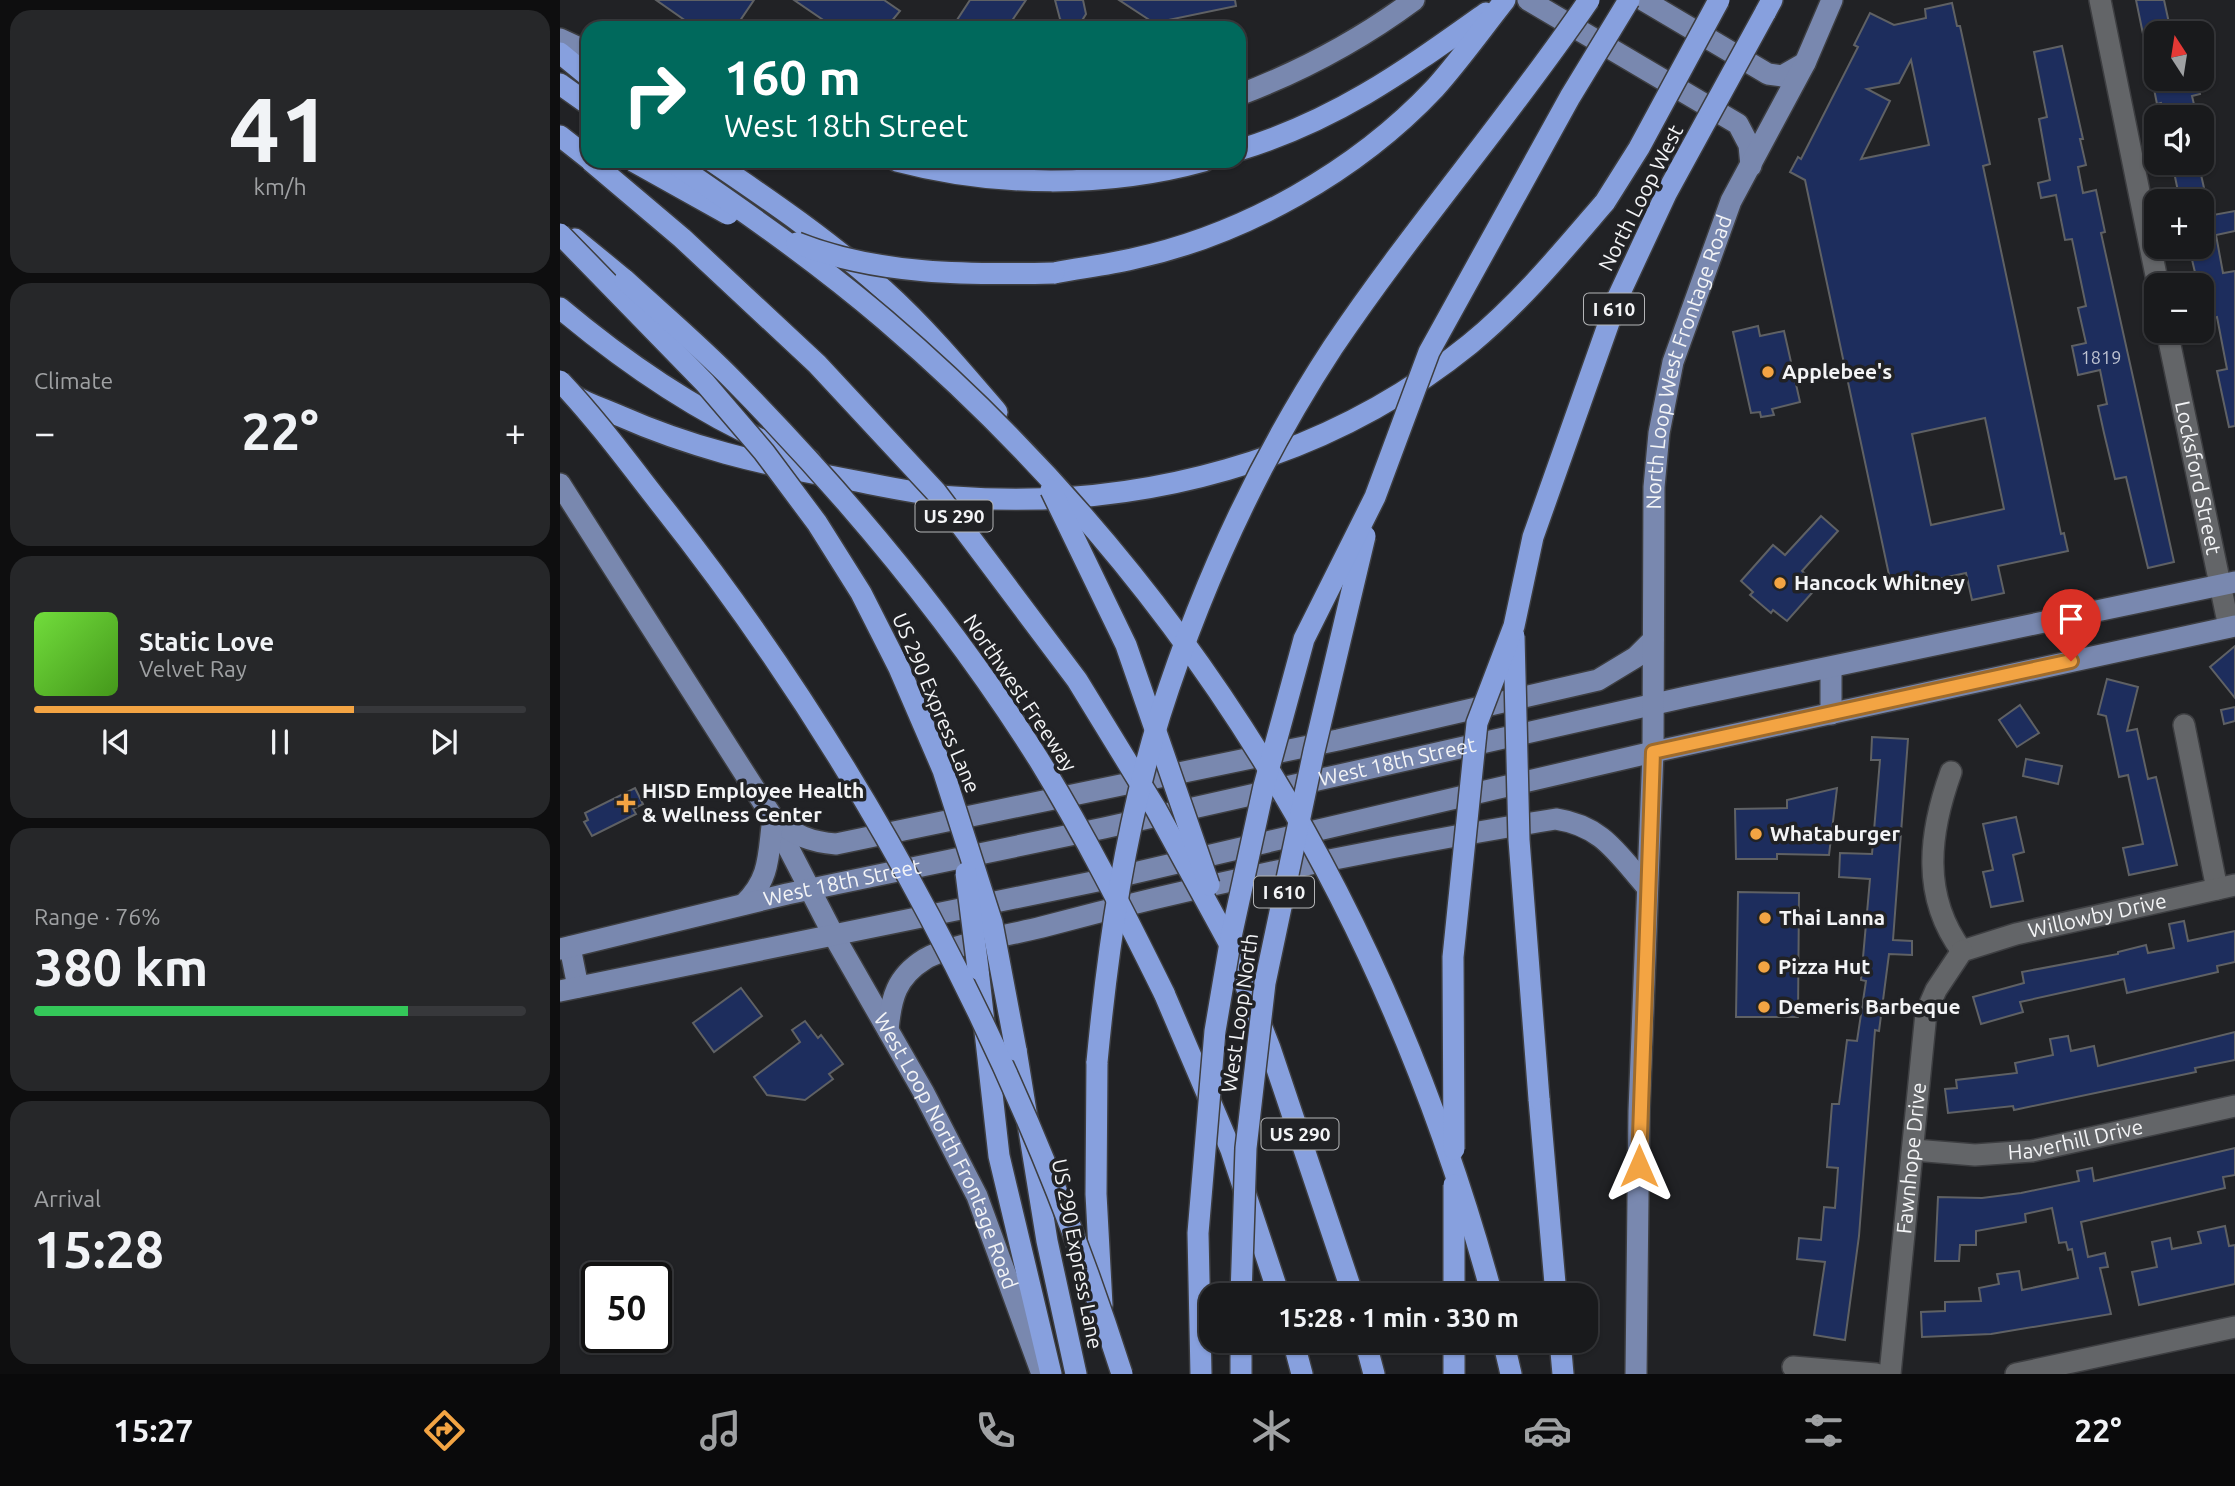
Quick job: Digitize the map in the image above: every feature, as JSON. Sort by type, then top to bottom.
[{"type":"highway","points":[[1246,148],[1276,139],[1330,116],[1380,89],[1504,0]]},
{"type":"highway","points":[[646,168],[738,219],[814,250],[894,267],[973,275],[1054,273],[1134,259],[1195,241],[1273,208],[1326,176],[1383,136],[1435,87],[1504,0]]},
{"type":"highway","points":[[1111,1374],[1103,1318],[1096,1194],[1097,1062],[1107,964],[1130,838],[1164,704],[1202,596],[1253,487],[1333,348],[1435,207],[1540,72],[1589,0]]},
{"type":"highway","name":"I 610","points":[[1375,497],[1429,352],[1570,97],[1629,0]]},
{"type":"highway","points":[[560,383],[576,397],[664,436],[752,463],[951,497],[1013,500],[1094,496],[1173,485],[1244,466],[1313,440],[1395,397],[1470,344],[1529,290],[1605,202],[1639,148],[1719,0]]},
{"type":"highway","name":"North Loop West","points":[[1514,626],[1533,537],[1618,297],[1666,194],[1768,7]]},
{"type":"highway","points":[[560,53],[581,70]]},
{"type":"highway","points":[[560,84],[581,99]]},
{"type":"highway","points":[[560,125],[581,135]]},
{"type":"highway","name":"US 290","points":[[560,136],[581,153]]},
{"type":"highway","name":"US 290","points":[[599,168],[681,238],[817,364],[936,492],[1077,680],[1156,810],[1229,943],[1304,1143],[1349,1283]]},
{"type":"highway","points":[[681,168],[821,269],[944,373],[1077,508],[1196,659],[1297,816],[1348,908],[1406,1037],[1472,1223],[1489,1283]]},
{"type":"highway","points":[[722,168],[821,237],[885,290],[943,349],[997,412],[1048,485],[1126,645],[1229,943]]},
{"type":"highway","points":[[932,168],[978,177],[1055,181],[1123,176],[1166,168]]},
{"type":"highway","name":"Northwest Freeway","points":[[560,227],[625,280],[734,381],[856,513],[950,632],[1038,760],[1122,906],[1164,993],[1231,1150],[1275,1283]]},
{"type":"highway","name":"US 290 Express Lane","points":[[560,234],[705,383],[764,452],[817,523],[861,593],[899,667],[943,770],[992,923],[1012,1020],[1045,1228],[1076,1374]]},
{"type":"highway","points":[[560,308],[662,386],[727,424],[804,458],[881,485]]},
{"type":"highway","points":[[560,383],[716,573],[790,682],[880,830],[956,964],[1020,1104],[1079,1249],[1122,1374]]},
{"type":"highway","points":[[1200,1374],[1198,1233],[1205,1130],[1215,1031],[1231,936],[1264,786],[1304,639],[1375,497]]},
{"type":"highway","name":"West Loop North","points":[[1241,1283],[1246,1148],[1265,983],[1314,751],[1375,497]]},
{"type":"highway","points":[[1514,626],[1519,840],[1555,1283]]},
{"type":"highway","name":"I 610","points":[[1454,1283],[1453,957],[1477,723],[1514,626]]},
{"type":"highway","points":[[964,840],[999,1156],[1022,1259],[1040,1318],[1051,1374]]},
{"type":"highway","points":[[1241,1353],[1241,1374]]},
{"type":"highway","points":[[1296,1353],[1302,1374]]},
{"type":"highway","points":[[1368,1353],[1374,1374]]},
{"type":"highway","points":[[1454,1353],[1454,1374]]},
{"type":"highway","points":[[1506,1353],[1510,1374]]},
{"type":"highway","points":[[1561,1353],[1563,1374]]},
{"type":"main road","points":[[1246,92],[1294,74],[1376,28],[1414,0]]},
{"type":"main road","points":[[1528,0],[1738,124],[1749,145],[1751,166]]},
{"type":"main road","points":[[1643,0],[1768,74],[1782,76],[1805,63]]},
{"type":"main road","name":"North Loop West Frontage Road","points":[[1653,752],[1651,705],[1654,487],[1659,433],[1673,362],[1731,201],[1805,63],[1832,0]]},
{"type":"main road","points":[[560,39],[581,49]]},
{"type":"main road","name":"West Loop North Frontage Road","points":[[560,484],[773,818],[834,936],[888,1030],[977,1196],[1042,1374]]},
{"type":"main road","name":"West 18th Street","points":[[565,948],[810,889],[1104,828],[1651,705],[2227,584]]},
{"type":"main road","points":[[565,948],[569,989],[1117,877],[1653,752],[2232,627]]},
{"type":"main road","points":[[773,818],[796,836],[814,843],[836,844],[1338,740],[1598,680],[1636,657],[1653,640]]},
{"type":"main road","points":[[1831,669],[1831,714]]},
{"type":"main road","points":[[1636,1374],[1646,886],[1653,752]]},
{"type":"main road","points":[[744,904],[758,890],[766,874],[773,818]]},
{"type":"main road","points":[[888,1030],[891,1000],[897,984],[928,957],[1132,904],[1421,841],[1556,819],[1574,822],[1598,833],[1646,886]]},
{"type":"street","points":[[2100,0],[2156,273]]},
{"type":"street","name":"Locksford Street","points":[[2170,343],[2227,584],[2232,627]]},
{"type":"street","points":[[2184,725],[2226,887]]},
{"type":"street","points":[[1951,772],[1939,803],[1931,851],[1939,907],[1948,932],[1962,951]]},
{"type":"street","name":"Willowby Drive","points":[[1962,951],[2016,933],[2226,887]]},
{"type":"street","name":"Fawnhope Drive","points":[[1890,1374],[1926,1013],[1936,990],[1962,951]]},
{"type":"street","name":"Haverhill Drive","points":[[1914,1150],[1975,1155],[2032,1151],[2235,1106]]},
{"type":"street","points":[[2016,1374],[2235,1327]]},
{"type":"street","points":[[1793,1367],[1876,1374]]},
{"type":"building","points":[[656,0],[754,0],[740,21],[686,21]]},
{"type":"building","points":[[794,0],[884,0],[900,11],[892,21],[825,21]]},
{"type":"building","points":[[970,0],[1026,0],[1012,21],[957,20]]},
{"type":"building","points":[[1055,0],[1083,0],[1086,14],[1082,21],[1060,19]]},
{"type":"building","points":[[1119,0],[1235,0],[1236,6],[1164,21],[1151,21]]},
{"type":"building","points":[[2136,0],[2164,0],[2169,21],[2144,21],[2144,39]]},
{"type":"building","points":[[1952,3],[1957,26],[1960,26],[1990,164],[1983,166],[2061,534],[2064,533],[2068,551],[1998,566],[2004,593],[1972,600],[1966,573],[1892,589],[1805,180],[1790,172],[1798,157],[1801,159],[1858,47],[1854,45],[1870,13],[1894,25],[1926,18],[1925,9]],"holes":[[[1911,60],[1929,145],[1861,159],[1890,101],[1867,89],[1899,83]],[[1985,418],[2004,509],[1931,525],[1912,434]]]},
{"type":"building","points":[[2062,46],[2083,139],[2080,139],[2086,165],[2078,167],[2083,193],[2096,190],[2105,232],[2101,233],[2174,562],[2148,568],[2126,477],[2115,479],[2098,406],[2107,404],[2100,370],[2078,375],[2072,346],[2086,343],[2078,308],[2086,306],[2072,239],[2065,240],[2056,195],[2041,198],[2038,183],[2050,180],[2039,119],[2047,117],[2034,52]]},
{"type":"building","points":[[2154,91],[2199,91],[2200,94],[2192,96],[2194,105],[2157,104]]},
{"type":"building","points":[[2175,175],[2201,175],[2204,189],[2178,189]]},
{"type":"building","points":[[2235,211],[2235,231],[2216,235],[2223,273],[2235,271],[2235,426],[2229,427],[2217,371],[2227,369],[2217,317],[2214,318],[2214,273],[2195,273],[2192,259],[2214,259],[2214,215]]},
{"type":"building","name":"Applebee's","points":[[1758,326],[1760,336],[1784,331],[1800,402],[1772,409],[1774,415],[1761,417],[1760,412],[1751,413],[1733,332]]},
{"type":"building","name":"Hancock Whitney","points":[[1821,516],[1838,531],[1802,571],[1819,585],[1787,621],[1773,610],[1771,613],[1750,595],[1753,592],[1741,581],[1773,545],[1785,555]]},
{"type":"building","points":[[2235,646],[2235,698],[2210,667]]},
{"type":"building","points":[[2107,679],[2138,687],[2127,731],[2137,729],[2148,779],[2156,777],[2177,865],[2129,875],[2123,848],[2143,844],[2128,775],[2119,777],[2106,716],[2098,714]]},
{"type":"building","points":[[2020,705],[2039,733],[2017,747],[1999,720]]},
{"type":"building","points":[[2235,707],[2235,721],[2224,724],[2221,710]]},
{"type":"building","points":[[1872,737],[1908,739],[1893,940],[1912,941],[1912,955],[1889,954],[1879,1031],[1875,1030],[1859,1236],[1845,1340],[1814,1335],[1825,1262],[1797,1259],[1799,1238],[1821,1240],[1824,1207],[1835,1208],[1838,1168],[1827,1167],[1832,1104],[1839,1104],[1847,1040],[1857,1041],[1866,981],[1861,980],[1870,879],[1839,877],[1840,853],[1872,854],[1880,760],[1871,760]]},
{"type":"building","points":[[2026,759],[2062,766],[2058,784],[2023,776]]},
{"type":"building","name":"HISD Employee Health & Wellness Center","points":[[635,788],[643,804],[633,809],[636,814],[592,836],[584,822],[588,820],[585,813]]},
{"type":"building","points":[[1837,788],[1829,855],[1777,854],[1777,859],[1736,859],[1735,809],[1787,808],[1787,800]]},
{"type":"building","points":[[2016,817],[2024,852],[2013,855],[2023,901],[1991,907],[1983,872],[1993,870],[1983,824]]},
{"type":"building","points":[[1738,892],[1799,893],[1798,1017],[1736,1017]]},
{"type":"building","points":[[2184,921],[2188,941],[2235,931],[2235,962],[2217,966],[2218,972],[2127,993],[2124,979],[2020,1002],[2023,1012],[1981,1024],[1973,997],[2024,983],[2022,972],[2118,954],[2146,945],[2148,953],[2174,948],[2169,924]]},
{"type":"building","points":[[741,988],[762,1016],[714,1052],[693,1023]]},
{"type":"building","points":[[805,1021],[818,1038],[821,1035],[843,1064],[829,1074],[833,1079],[805,1100],[767,1095],[754,1077],[800,1042],[792,1030]]},
{"type":"building","points":[[2235,1032],[2235,1060],[2195,1068],[2196,1072],[2014,1110],[2013,1106],[1948,1113],[1945,1089],[1957,1088],[1956,1080],[2017,1073],[2015,1063],[2053,1055],[2050,1039],[2068,1036],[2071,1051],[2094,1046],[2098,1066]]},
{"type":"building","points":[[2235,1148],[2235,1175],[2223,1177],[2225,1188],[2081,1222],[2088,1257],[2105,1253],[2108,1267],[2100,1268],[2111,1314],[1991,1334],[1922,1337],[1921,1312],[1945,1311],[1945,1302],[1981,1301],[1979,1288],[1999,1284],[1997,1274],[2019,1271],[2022,1290],[2078,1278],[2072,1249],[2068,1250],[2066,1242],[2059,1243],[2052,1208],[2025,1214],[2026,1222],[1976,1231],[1976,1245],[1960,1245],[1959,1261],[1935,1261],[1938,1197],[1982,1198],[2021,1193],[2079,1181],[2077,1171],[2092,1168],[2094,1181]]},
{"type":"building","points":[[2225,1226],[2229,1246],[2235,1245],[2235,1284],[2139,1305],[2132,1272],[2157,1267],[2152,1242],[2170,1238],[2172,1249],[2201,1243],[2198,1232]]},
{"type":"place","name":"Applebee's","points":[[1768,372]]},
{"type":"place","name":"Hancock Whitney","points":[[1780,583]]},
{"type":"place","name":"HISD Employee Health & Wellness Center","points":[[626,803]]},
{"type":"place","name":"Whataburger","points":[[1756,834]]},
{"type":"place","name":"Thai Lanna","points":[[1765,918]]},
{"type":"place","name":"Pizza Hut","points":[[1764,967]]},
{"type":"place","name":"Demeris Barbeque","points":[[1764,1007]]},
{"type":"route","points":[[1639,1166],[1646,886],[1653,752],[2071,661]]}]
